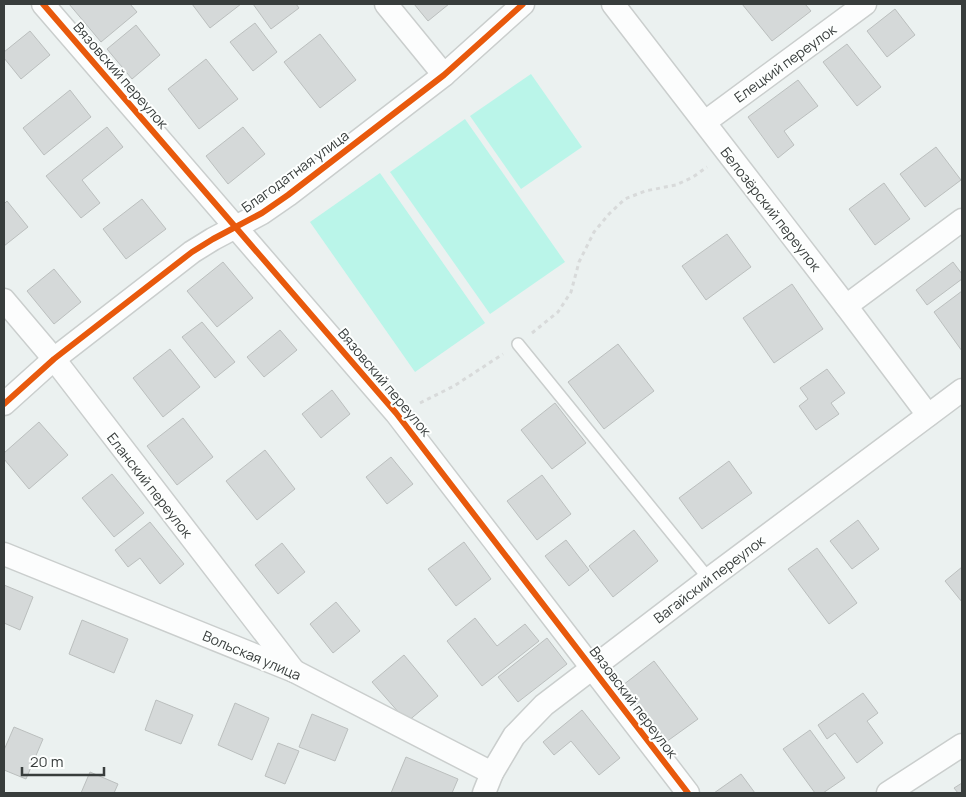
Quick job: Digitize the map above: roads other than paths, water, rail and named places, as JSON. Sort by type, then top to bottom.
[{"type":"street","name":"Вязовский переулок","points":[[43,4],[396,413],[688,793]]},
{"type":"street","points":[[386,4],[444,74]]},
{"type":"street","name":"Благодатная улица","points":[[4,404],[54,359],[192,252],[262,213],[444,74],[523,4]]},
{"type":"street","name":"Белозёрский переулок","points":[[613,4],[928,415]]},
{"type":"street","name":"Елецкий переулок","points":[[704,122],[865,4]]},
{"type":"street","points":[[846,306],[962,220]]},
{"type":"street","name":"Еланский переулок","points":[[4,300],[54,359],[294,671]]},
{"type":"street","name":"Вагайский переулок","points":[[488,783],[514,736],[544,705],[708,579],[962,390]]},
{"type":"street","name":"Вольская улица","points":[[4,554],[294,671],[488,783]]},
{"type":"street","points":[[888,793],[962,745]]},
{"type":"lane","points":[[518,344],[708,579]]}]
